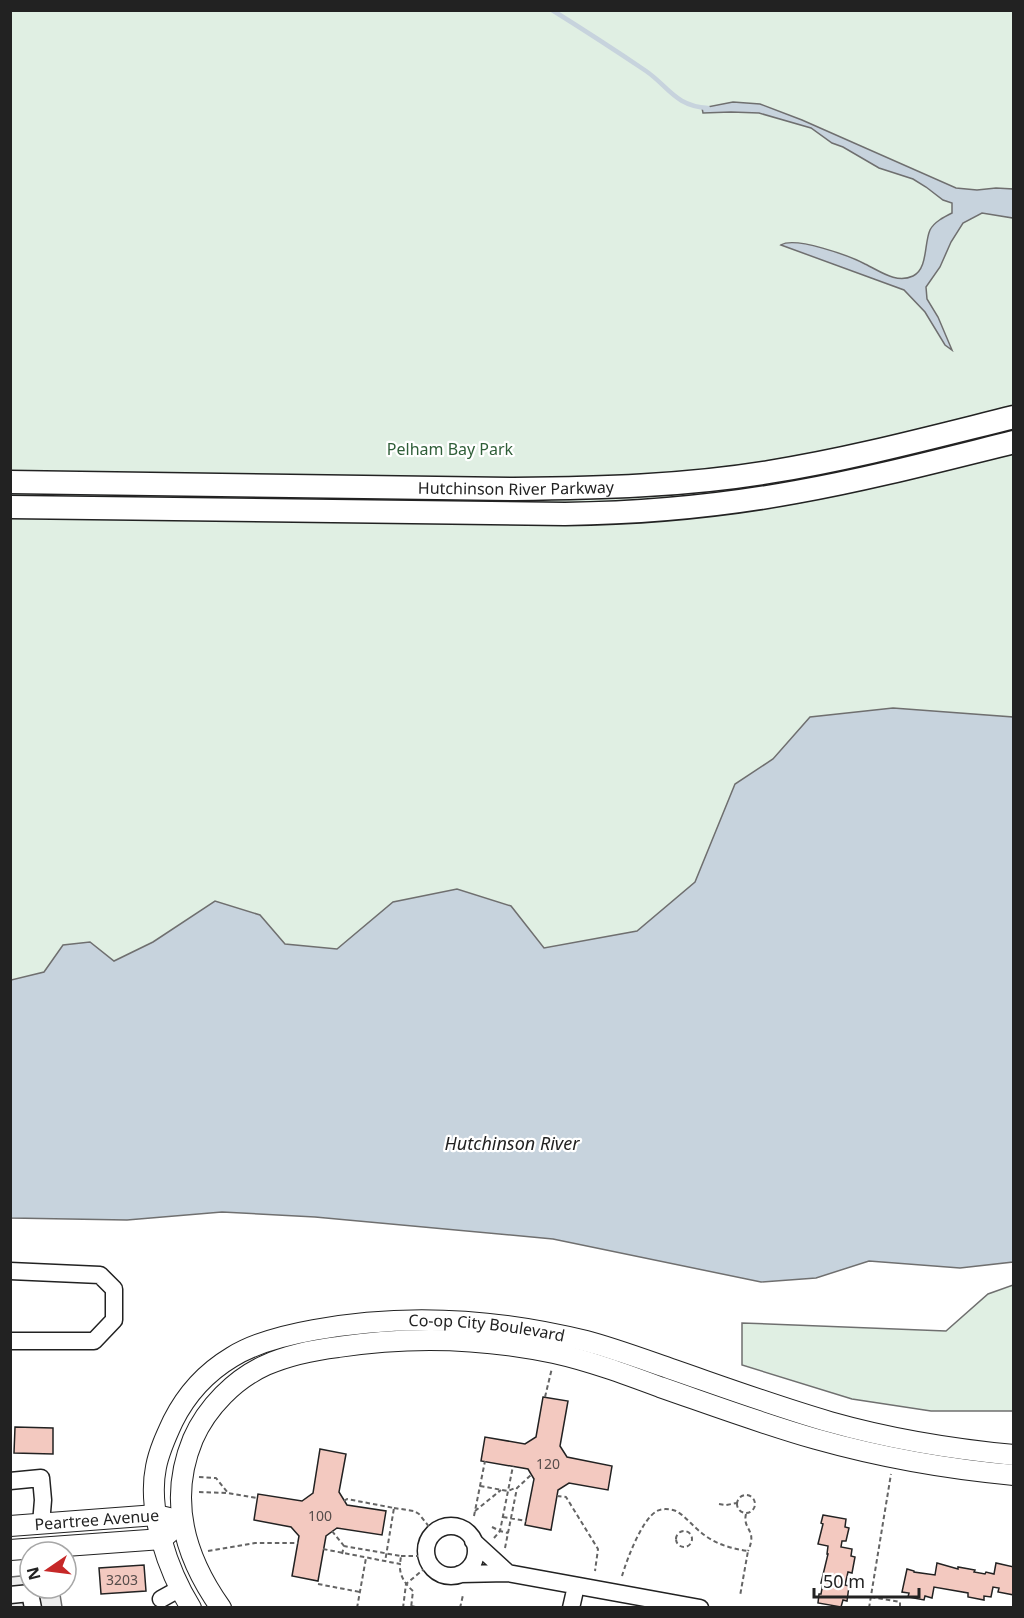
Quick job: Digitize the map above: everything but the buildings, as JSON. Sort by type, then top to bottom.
[{"type":"highway","points":[[971,428],[1014,408]]},
{"type":"highway","name":"Hutchinson River Parkway","points":[[10,482],[514,489],[630,487],[721,479],[795,468],[1014,417]]},
{"type":"highway","name":"Hutchinson River Parkway","points":[[10,507],[555,514],[648,511],[720,504],[798,492],[884,474],[1014,442]]},
{"type":"main road","name":"Co-op City Boulevard","points":[[191,1608],[179,1588],[167,1559],[156,1515],[154,1495],[156,1467],[164,1439],[176,1415],[210,1372],[248,1348],[299,1333],[364,1322],[459,1320],[547,1332],[622,1352],[782,1407],[897,1452],[941,1466],[1014,1475]]},
{"type":"main road","name":"Co-op City Boulevard","points":[[221,1608],[204,1582],[196,1564],[183,1522],[180,1501],[181,1476],[186,1455],[196,1431],[210,1410],[234,1386],[264,1366],[314,1350],[394,1341],[482,1342],[555,1354],[609,1369],[764,1423],[827,1442],[897,1452],[982,1452],[1014,1455]]},
{"type":"main road","name":"Peartree Avenue","points":[[10,1526],[156,1515],[183,1522]]},
{"type":"main road","name":"Peartree Avenue","points":[[10,1550],[162,1539],[183,1522]]},
{"type":"street","points":[[10,1271],[100,1275],[114,1289],[114,1320],[94,1341],[10,1341]]},
{"type":"street","points":[[10,1481],[40,1478],[43,1500],[41,1524]]},
{"type":"street","points":[[508,1574],[465,1531],[458,1527],[441,1528],[434,1533],[426,1548],[428,1560],[434,1570],[447,1576],[508,1574],[700,1608]]},
{"type":"street","points":[[460,1574],[471,1565],[474,1559],[473,1540]]},
{"type":"street","points":[[571,1608],[576,1586]]},
{"type":"street","points":[[161,1599],[179,1588]]},
{"type":"street","points":[[10,1595],[30,1593],[33,1608]]},
{"type":"path","points":[[545,1397],[555,1354]]},
{"type":"path","points":[[869,1608],[897,1452]]},
{"type":"path","points":[[474,1516],[485,1461]]},
{"type":"path","points":[[492,1539],[500,1531],[513,1466]]},
{"type":"path","points":[[480,1486],[508,1491],[517,1488],[531,1475]]},
{"type":"path","points":[[216,1479],[228,1493]]},
{"type":"path","points":[[504,1554],[517,1488]]},
{"type":"path","points":[[475,1511],[501,1490]]},
{"type":"path","points":[[193,1492],[228,1493],[257,1498]]},
{"type":"path","points":[[557,1496],[566,1497],[598,1549],[595,1571]]},
{"type":"path","points":[[737,1503],[743,1496],[752,1497],[755,1505],[747,1513],[745,1520],[752,1542],[748,1551],[740,1596]]},
{"type":"path","points":[[345,1501],[347,1499],[414,1511],[434,1533]]},
{"type":"path","points":[[506,1502],[513,1504]]},
{"type":"path","points":[[719,1504],[737,1503]]},
{"type":"path","points":[[737,1503],[740,1510],[747,1513]]},
{"type":"path","points":[[386,1562],[394,1508]]},
{"type":"path","points":[[622,1576],[636,1541],[651,1516],[662,1509],[677,1512],[708,1538],[723,1546],[748,1551]]},
{"type":"path","points":[[503,1517],[526,1521]]},
{"type":"path","points":[[689,1521],[685,1530],[676,1536],[677,1544],[682,1547],[687,1546],[697,1529]]},
{"type":"path","points":[[492,1527],[508,1533]]},
{"type":"path","points":[[685,1530],[692,1536]]},
{"type":"path","points":[[333,1531],[344,1546],[428,1560]]},
{"type":"path","points":[[204,1552],[255,1543],[298,1543]]},
{"type":"path","points":[[342,1554],[344,1546]]},
{"type":"path","points":[[323,1549],[400,1564]]},
{"type":"path","points":[[357,1556],[358,1549]]},
{"type":"path","points":[[372,1559],[373,1551]]},
{"type":"path","points":[[401,1556],[399,1570],[402,1578],[413,1591],[411,1607],[419,1608]]},
{"type":"path","points":[[357,1608],[366,1558]]},
{"type":"path","points":[[403,1608],[406,1584],[428,1560]]},
{"type":"path","points":[[318,1584],[360,1592]]},
{"type":"path","points":[[460,1608],[463,1595]]},
{"type":"path","points":[[871,1597],[900,1602],[900,1608]]},
{"type":"green space","name":"Pelham Bay Park","points":[[11,11],[1013,11],[1013,1027],[11,1019]]},
{"type":"green space","points":[[1013,1285],[1013,1411],[931,1411],[852,1399],[742,1365],[742,1323],[946,1331],[988,1294]]},
{"type":"shaded area","points":[[18,1576],[18,1600],[61,1600],[62,1607],[11,1608],[11,1577]]},
{"type":"water","points":[[733,102],[760,104],[802,120],[956,188],[1013,189],[1013,218],[982,213],[963,223],[951,242],[940,267],[926,287],[927,299],[938,317],[952,350],[945,345],[925,312],[904,290],[781,245],[798,243],[823,248],[858,261],[888,276],[907,278],[918,273],[921,268],[930,230],[937,222],[952,213],[952,203],[943,200],[913,179],[879,168],[832,143],[811,128],[759,113],[703,113],[702,108]]},
{"type":"water","name":"Hutchinson River","points":[[893,708],[1013,717],[1013,1262],[960,1268],[869,1261],[816,1278],[761,1282],[553,1239],[315,1217],[222,1212],[127,1220],[11,1218],[11,980],[44,972],[63,945],[90,942],[114,961],[153,942],[215,901],[260,915],[285,944],[337,949],[393,902],[457,889],[511,906],[544,948],[637,931],[695,882],[735,784],[773,759],[810,717]]},
{"type":"waterway","points":[[552,10],[646,71],[680,100],[708,108]]}]
